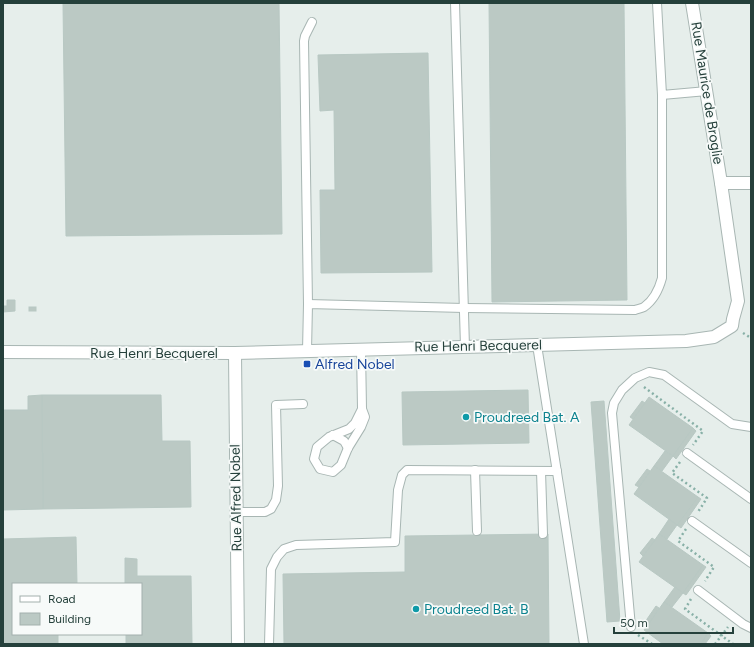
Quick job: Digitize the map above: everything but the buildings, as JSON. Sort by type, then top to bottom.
[{"type":"street","name":"Rue Maurice de Broglie","points":[[692,3],[722,183]]},
{"type":"street","points":[[722,183],[751,183]]},
{"type":"street","name":"Rue Henri Becquerel","points":[[3,352],[234,353],[686,342],[714,337],[732,326],[738,301],[722,183]]},
{"type":"street","name":"Rue Alfred Nobel","points":[[234,353],[238,644]]},
{"type":"lane","points":[[455,3],[464,347]]},
{"type":"lane","points":[[308,304],[635,310],[644,307],[660,288],[662,278],[662,95],[657,3]]},
{"type":"lane","points":[[307,351],[308,304],[304,41],[312,22]]},
{"type":"lane","points":[[662,95],[707,91]]},
{"type":"lane","points":[[537,345],[584,644]]},
{"type":"lane","points":[[361,349],[362,409],[365,417],[361,427],[348,448],[341,465],[333,472],[320,469],[314,459],[317,447],[329,437],[349,429],[355,424],[362,409]]},
{"type":"lane","points":[[631,627],[612,413],[614,403],[622,390],[635,378],[649,372],[664,375],[732,424],[751,427]]},
{"type":"lane","points":[[237,512],[265,512],[271,509],[276,500],[278,486],[276,405],[303,404]]},
{"type":"lane","points":[[333,435],[344,441],[348,448]]},
{"type":"lane","points":[[687,453],[751,498]]},
{"type":"lane","points":[[269,644],[271,569],[277,557],[284,549],[296,545],[395,542],[398,490],[402,475],[407,470],[557,471]]},
{"type":"lane","points":[[475,470],[477,531]]},
{"type":"lane","points":[[541,471],[543,534]]},
{"type":"lane","points":[[692,521],[751,563]]},
{"type":"lane","points":[[698,590],[734,618],[751,628]]},
{"type":"path","points":[[715,644],[734,618]]},
{"type":"path","points":[[631,627],[652,644]]},
{"type":"place","name":"Alfred Nobel","points":[[307,364]]},
{"type":"place","name":"Proudreed Bat. A","points":[[466,417]]},
{"type":"place","name":"Proudreed Bat. B","points":[[416,609]]}]
